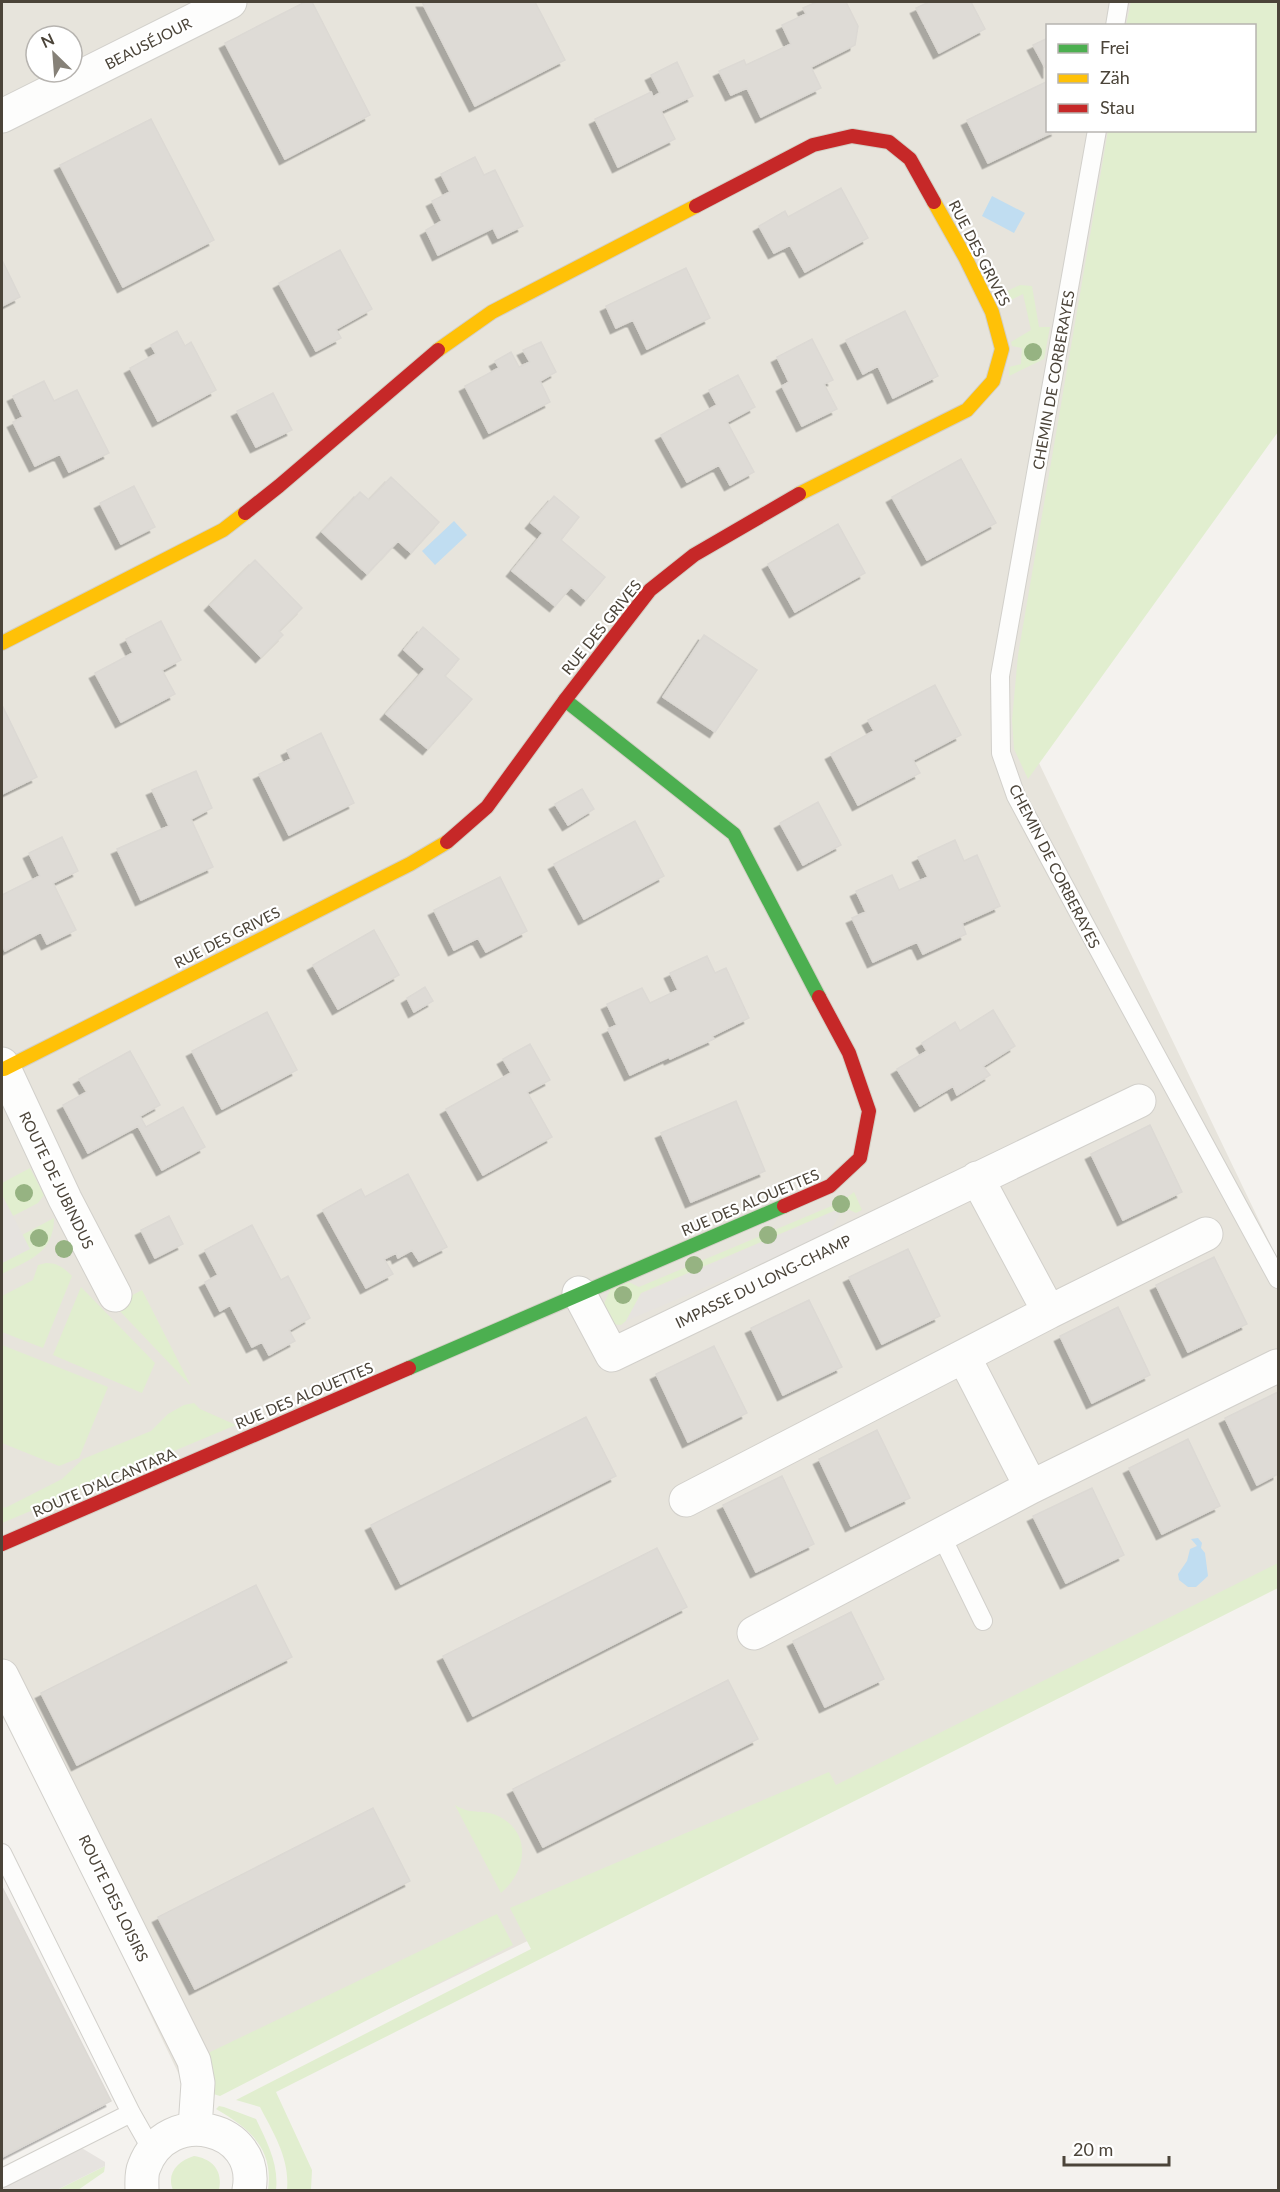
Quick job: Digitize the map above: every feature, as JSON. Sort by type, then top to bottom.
[{"type":"street","name":"BEAUSÉJOUR","points":[[2,116],[230,2]]},
{"type":"street","name":"RUE DES GRIVES","points":[[2,643],[223,530],[279,486],[433,353],[492,312],[813,146],[852,136],[889,142],[910,159],[993,312],[1002,350],[993,381],[967,410],[793,497],[694,555],[650,590],[565,700],[487,807],[446,843],[410,864],[3,1066]]},
{"type":"street","name":"RUE DES ALOUETTES","points":[[220,1449],[830,1186],[860,1158],[869,1111],[849,1053],[734,834],[565,700]]},
{"type":"street","name":"ROUTE DE JUBINDUS","points":[[3,1066],[65,1199],[115,1295]]},
{"type":"street","name":"IMPASSE DU LONG-CHAMP","points":[[579,1293],[612,1354],[1139,1101]]},
{"type":"street","points":[[977,1178],[1049,1312]]},
{"type":"street","points":[[686,1500],[1049,1312],[1206,1234]]},
{"type":"street","points":[[964,1357],[1031,1486]]},
{"type":"street","points":[[754,1633],[1031,1486],[1277,1366]]},
{"type":"street","name":"ROUTE D'ALCANTARA","points":[[2,1544],[220,1449]]},
{"type":"street","name":"ROUTE DES LOISIRS","points":[[2,1676],[194,2061],[198,2084],[195,2128]]},
{"type":"street","points":[[116,2190],[146,2170],[164,2138],[179,2131],[195,2128],[212,2131],[228,2139],[240,2151],[248,2167],[249,2190]]},
{"type":"lane","points":[[1114,24],[1119,2]]},
{"type":"lane","name":"CHEMIN DE CORBERAYES","points":[[1096,132],[1000,676],[1001,753],[1022,806],[1278,1279]]},
{"type":"lane","points":[[941,1534],[983,1622]]},
{"type":"lane","points":[[2,1853],[131,2113],[146,2170]]},
{"type":"lane","points":[[2,2178],[131,2113]]},
{"type":"shaded area","points":[[2,2],[1149,2],[1145,24],[1046,24],[1046,132],[1127,132],[1026,736],[1278,1260],[1278,1575],[193,2104],[2,1703]]},
{"type":"shaded area","points":[[2,1195],[30,1249],[2,1263]]},
{"type":"shaded area","points":[[844,1207],[828,1235],[626,1321],[641,1294]]},
{"type":"shaded area","points":[[80,2147],[105,2162],[105,2166],[57,2190],[2,2190],[2,2188]]},
{"type":"green space","points":[[1131,2],[1278,2],[1278,432],[1028,779],[1014,749],[1012,720],[1018,655],[1108,132],[1256,132],[1256,24],[1126,24]]},
{"type":"green space","points":[[1020,285],[1032,286],[1039,327],[1050,327],[1044,359],[1009,376],[1009,367],[1021,364],[1022,348],[1012,346],[1011,342],[1031,330],[1023,294],[1003,304],[998,295]]},
{"type":"green space","points":[[30,1168],[44,1195],[38,1203],[13,1216],[2,1195],[2,1183]]},
{"type":"green space","points":[[854,1192],[862,1210],[856,1213],[843,1207],[641,1293],[626,1321],[621,1325],[609,1324],[602,1308],[611,1288],[627,1281],[639,1287],[841,1202]]},
{"type":"green space","points":[[54,1218],[50,1240],[44,1248],[30,1260],[2,1274],[2,1263],[29,1249],[22,1235]]},
{"type":"green space","points":[[46,1263],[60,1266],[72,1276],[43,1348],[2,1332],[2,1296],[33,1280],[38,1265]]},
{"type":"green space","points":[[81,1287],[155,1363],[142,1393],[53,1355]]},
{"type":"green space","points":[[142,1290],[191,1386],[114,1305]]},
{"type":"green space","points":[[2,1345],[108,1387],[79,1458],[59,1466],[2,1443]]},
{"type":"green space","points":[[194,1403],[200,1409],[236,1425],[2,1523],[2,1508],[62,1479],[83,1459],[151,1431],[168,1414],[184,1405]]},
{"type":"green space","points":[[1278,1563],[1278,1588],[276,2092],[312,2170],[311,2190],[287,2190],[283,2157],[260,2107],[236,2100],[531,1949],[510,1908],[829,1772],[836,1785]]},
{"type":"green space","points":[[455,1805],[466,1810],[496,1815],[508,1822],[516,1831],[521,1841],[521,1862],[510,1884],[501,1893]]},
{"type":"green space","points":[[497,1914],[513,1945],[220,2096],[207,2092],[204,2055]]},
{"type":"green space","points":[[219,2106],[256,2119],[274,2162],[276,2190],[268,2190],[267,2162],[257,2141],[239,2124],[216,2109]]},
{"type":"green space","points":[[194,2156],[206,2160],[215,2167],[219,2177],[219,2190],[173,2190],[171,2178],[175,2168]]},
{"type":"green space","points":[[105,2166],[104,2172],[78,2190],[57,2190]]},
{"type":"water","points":[[992,196],[1025,213],[1014,233],[982,216]]},
{"type":"water","points":[[454,521],[467,535],[435,565],[422,551]]},
{"type":"water","points":[[1198,1538],[1205,1553],[1208,1576],[1196,1587],[1188,1587],[1179,1580],[1178,1574],[1187,1561],[1190,1549],[1197,1546],[1191,1539]]},
{"type":"building","points":[[305,2],[312,2],[370,115],[285,159],[225,43]]},
{"type":"building","points":[[422,2],[535,2],[565,60],[475,106]]},
{"type":"building","points":[[817,2],[846,2],[858,26],[855,45],[811,67],[821,88],[761,117],[747,88],[731,95],[719,71],[744,60],[746,65],[791,44],[782,25],[806,14],[803,8]]},
{"type":"building","points":[[929,2],[971,2],[985,29],[939,53],[916,8]]},
{"type":"building","points":[[1046,39],[1046,69],[1033,45]]},
{"type":"building","points":[[677,62],[693,96],[661,111],[675,139],[618,167],[595,119],[651,92],[653,97],[660,93],[651,75]]},
{"type":"building","points":[[1046,82],[1046,132],[1053,132],[988,163],[967,120]]},
{"type":"building","points":[[151,119],[214,240],[123,287],[60,165]]},
{"type":"building","points":[[475,157],[484,175],[495,170],[523,226],[498,238],[493,228],[438,255],[426,230],[442,221],[432,201],[450,192],[441,174]]},
{"type":"building","points":[[841,188],[868,238],[805,272],[790,245],[774,253],[759,226],[785,211],[788,217]]},
{"type":"building","points":[[340,250],[372,309],[336,329],[341,338],[316,351],[279,283]]},
{"type":"building","points":[[2,260],[20,297],[2,306]]},
{"type":"building","points":[[686,268],[710,318],[647,349],[633,320],[616,328],[606,306]]},
{"type":"building","points":[[905,311],[938,376],[893,398],[878,366],[863,374],[846,340]]},
{"type":"building","points":[[177,331],[185,346],[191,342],[216,390],[158,421],[130,368],[156,354],[151,345]]},
{"type":"building","points":[[812,339],[833,380],[824,384],[837,409],[802,426],[782,386],[789,382],[777,357]]},
{"type":"building","points":[[541,342],[556,372],[540,381],[550,402],[489,433],[465,386],[499,368],[495,361],[511,352],[519,367],[530,362],[523,350]]},
{"type":"building","points":[[738,375],[755,407],[727,422],[754,472],[730,485],[719,465],[687,482],[661,435],[717,405],[709,390]]},
{"type":"building","points":[[44,381],[54,401],[77,390],[109,453],[69,472],[60,454],[35,466],[13,422],[23,417],[13,396]]},
{"type":"building","points":[[273,393],[292,430],[256,447],[237,411]]},
{"type":"building","points":[[961,459],[996,523],[927,560],[892,497]]},
{"type":"building","points":[[391,477],[439,522],[411,553],[398,541],[367,574],[322,532],[360,492],[369,500]]},
{"type":"building","points":[[134,486],[155,527],[121,544],[100,503]]},
{"type":"building","points":[[554,496],[579,517],[561,540],[605,577],[586,600],[571,587],[555,606],[512,571],[543,533],[531,523]]},
{"type":"building","points":[[838,524],[865,573],[795,612],[768,564]]},
{"type":"building","points":[[255,560],[302,608],[279,631],[283,635],[261,657],[210,605]]},
{"type":"building","points":[[161,621],[181,660],[162,670],[175,694],[121,722],[95,673],[133,653],[126,639]]},
{"type":"building","points":[[423,627],[459,659],[445,676],[472,699],[428,749],[386,714],[425,669],[404,650]]},
{"type":"building","points":[[704,635],[757,670],[715,732],[663,697]]},
{"type":"building","points":[[935,685],[961,735],[913,760],[920,773],[858,805],[831,754],[874,731],[868,720]]},
{"type":"building","points":[[2,708],[37,777],[2,794]]},
{"type":"building","points":[[321,733],[354,803],[289,835],[259,774],[291,759],[287,750]]},
{"type":"building","points":[[196,771],[212,808],[191,819],[213,867],[141,900],[117,849],[169,826],[152,790]]},
{"type":"building","points":[[582,789],[594,809],[568,825],[555,804]]},
{"type":"building","points":[[818,802],[841,845],[803,865],[780,823]]},
{"type":"building","points":[[635,821],[664,876],[584,919],[554,864]]},
{"type":"building","points":[[62,837],[78,871],[53,883],[76,930],[47,944],[41,932],[5,951],[2,944],[2,895],[40,876],[29,853]]},
{"type":"building","points":[[955,840],[964,861],[977,855],[1000,906],[962,923],[966,934],[923,954],[917,942],[873,962],[852,918],[866,912],[856,891],[892,875],[899,890],[928,877],[918,857]]},
{"type":"building","points":[[500,877],[527,931],[486,952],[478,938],[454,950],[434,910]]},
{"type":"building","points":[[374,930],[399,975],[338,1009],[313,965]]},
{"type":"building","points":[[707,956],[715,973],[726,968],[749,1018],[712,1036],[714,1039],[630,1075],[608,1029],[617,1025],[607,1004],[642,988],[650,1003],[678,990],[670,973]]},
{"type":"building","points":[[425,987],[433,1001],[414,1012],[407,998]]},
{"type":"building","points":[[993,1010],[1015,1046],[983,1066],[990,1075],[957,1095],[953,1086],[920,1106],[897,1069],[927,1051],[922,1043],[955,1022],[960,1031]]},
{"type":"building","points":[[267,1012],[297,1070],[222,1109],[192,1051]]},
{"type":"building","points":[[530,1044],[550,1080],[527,1092],[552,1137],[483,1175],[446,1109],[511,1073],[503,1059]]},
{"type":"building","points":[[130,1051],[160,1105],[140,1116],[146,1127],[183,1107],[205,1147],[162,1170],[138,1126],[88,1153],[63,1105],[87,1092],[79,1079]]},
{"type":"building","points":[[736,1101],[765,1171],[691,1202],[661,1133]]},
{"type":"building","points":[[1150,1125],[1182,1192],[1123,1220],[1091,1154]]},
{"type":"building","points":[[408,1174],[447,1247],[419,1261],[412,1250],[398,1258],[396,1253],[384,1259],[393,1274],[366,1288],[323,1210],[361,1189],[365,1197]]},
{"type":"building","points":[[169,1216],[183,1244],[155,1258],[141,1230]]},
{"type":"building","points":[[252,1225],[281,1280],[288,1276],[310,1318],[289,1330],[295,1341],[269,1355],[262,1342],[252,1347],[230,1305],[220,1311],[205,1282],[218,1275],[205,1250]]},
{"type":"building","points":[[908,1249],[940,1316],[882,1344],[849,1277]]},
{"type":"building","points":[[1214,1257],[1247,1324],[1188,1352],[1156,1285]]},
{"type":"building","points":[[809,1300],[842,1367],[783,1395],[751,1328]]},
{"type":"building","points":[[1118,1307],[1150,1375],[1092,1403],[1060,1336]]},
{"type":"building","points":[[714,1346],[747,1413],[688,1442],[656,1374]]},
{"type":"building","points":[[1278,1392],[1278,1474],[1257,1485],[1225,1418]]},
{"type":"building","points":[[586,1417],[616,1476],[401,1584],[371,1525]]},
{"type":"building","points":[[877,1430],[910,1498],[851,1526],[819,1459]]},
{"type":"building","points":[[1188,1439],[1220,1506],[1162,1534],[1129,1468]]},
{"type":"building","points":[[782,1476],[814,1544],[756,1572],[723,1505]]},
{"type":"building","points":[[1092,1488],[1124,1555],[1066,1583],[1033,1516]]},
{"type":"building","points":[[657,1548],[687,1607],[473,1716],[443,1656]]},
{"type":"building","points":[[256,1585],[292,1657],[77,1765],[41,1693]]},
{"type":"building","points":[[851,1612],[884,1679],[825,1707],[793,1641]]},
{"type":"building","points":[[728,1680],[758,1739],[543,1847],[513,1789]]},
{"type":"building","points":[[373,1808],[410,1881],[195,1989],[158,1917]]},
{"type":"building","points":[[2,1887],[111,2101],[2,2157]]},
{"type":"traffic: fast","points":[[565,700],[734,834],[819,997]]},
{"type":"traffic: fast","points":[[409,1368],[784,1206]]},
{"type":"traffic: slow","points":[[799,494],[967,410],[993,381],[1002,349],[992,312],[934,202]]},
{"type":"traffic: slow","points":[[438,350],[492,312],[696,206]]},
{"type":"traffic: slow","points":[[2,643],[223,530],[245,513]]},
{"type":"traffic: slow","points":[[4,1069],[410,864],[447,842]]},
{"type":"traffic: jam","points":[[696,206],[813,145],[852,136],[889,142],[910,159],[934,202]]},
{"type":"traffic: jam","points":[[245,513],[438,350]]},
{"type":"traffic: jam","points":[[447,842],[487,807],[565,700],[650,590],[694,555],[799,494]]},
{"type":"traffic: jam","points":[[784,1206],[830,1186],[860,1158],[869,1111],[849,1053],[819,997]]},
{"type":"traffic: jam","points":[[2,1544],[409,1368]]}]
